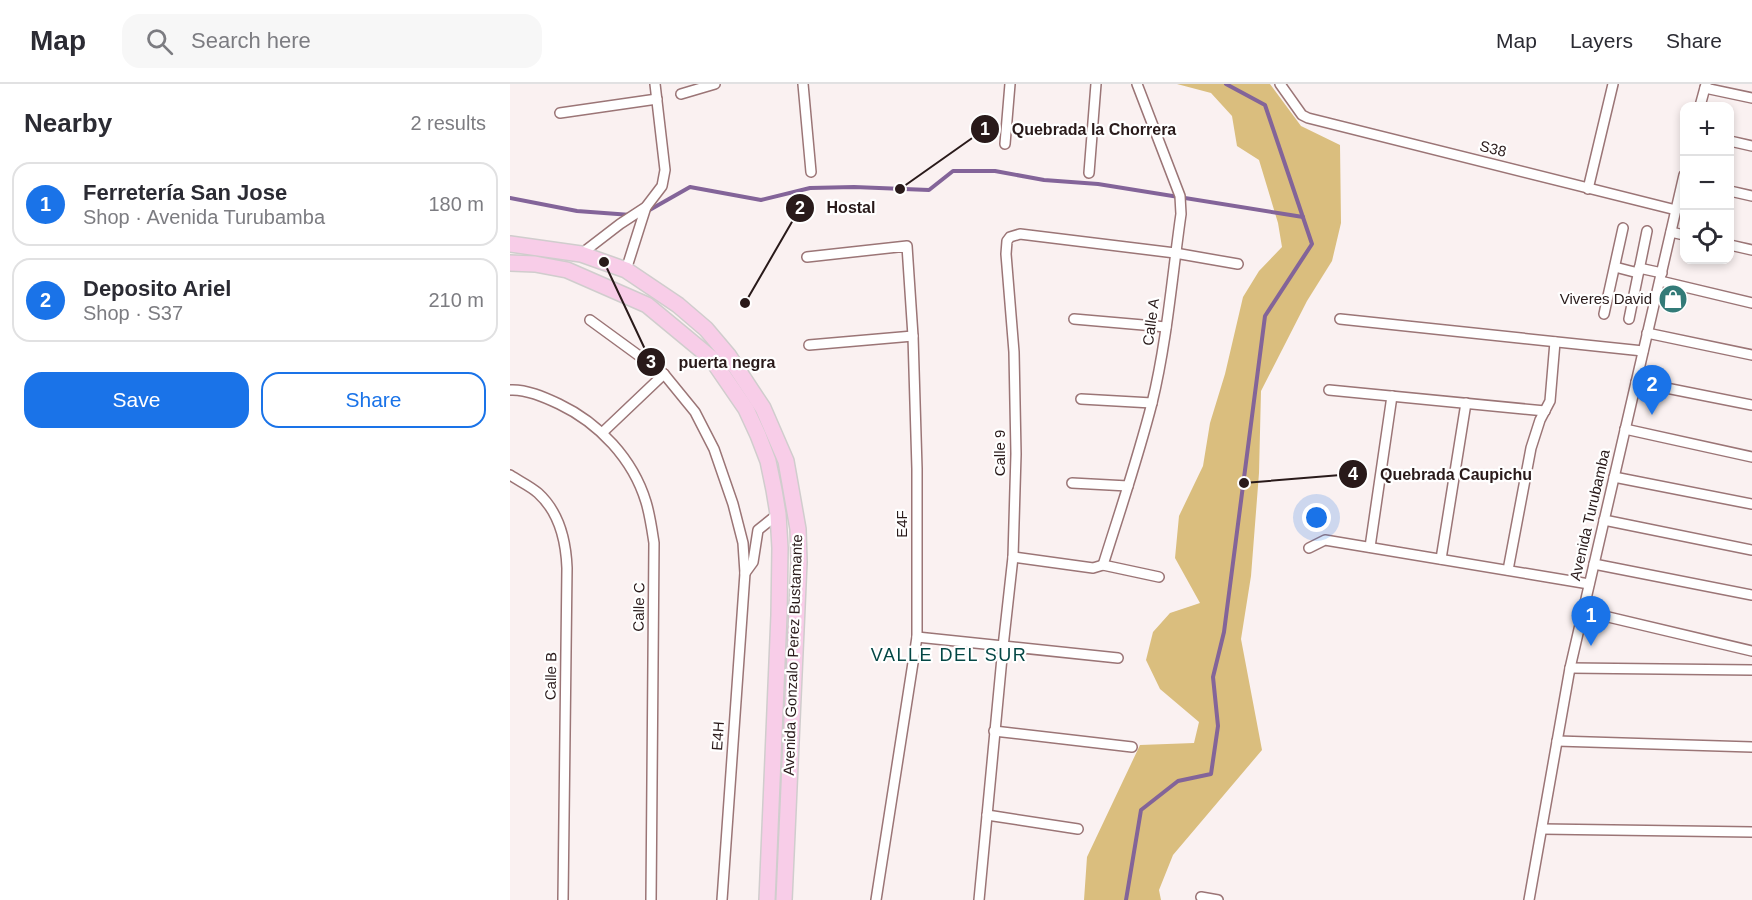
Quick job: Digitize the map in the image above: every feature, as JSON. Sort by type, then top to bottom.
[{"type":"main road","name":"Avenida Gonzalo Perez Bustamante","points":[[510,244],[581,254],[626,270],[678,305],[706,329],[728,355],[763,408],[786,461],[798,530],[799,562],[784,900]]},
{"type":"main road","name":"Avenida Gonzalo Perez Bustamante","points":[[510,262],[567,270],[647,304],[711,358],[746,409],[759,435],[768,461],[778,514],[780,548],[767,900]]},
{"type":"street","points":[[581,254],[646,207],[662,186],[664,177],[655,84]]},
{"type":"street","points":[[681,94],[715,84]]},
{"type":"street","points":[[803,84],[811,172]]},
{"type":"street","points":[[1005,144],[1010,84]]},
{"type":"street","points":[[1089,173],[1096,84]]},
{"type":"street","name":"Calle A","points":[[1103,565],[1152,403],[1166,327],[1181,214],[1180,197],[1137,84]]},
{"type":"street","name":"S38","points":[[1280,84],[1302,115],[1676,210]]},
{"type":"street","points":[[1588,189],[1613,84]]},
{"type":"street","points":[[1701,102],[1705,86],[1752,98]]},
{"type":"street","points":[[560,113],[657,99]]},
{"type":"street","points":[[1734,142],[1752,146]]},
{"type":"street","points":[[1734,192],[1752,196]]},
{"type":"street","name":"Avenida Turubamba","points":[[1529,900],[1570,668],[1680,194]]},
{"type":"street","points":[[626,270],[646,207]]},
{"type":"street","points":[[1604,314],[1623,228]]},
{"type":"street","points":[[1629,319],[1647,231]]},
{"type":"street","points":[[1671,232],[1680,234]]},
{"type":"street","name":"Calle 9","points":[[982,900],[994,731],[1014,557],[1015,386],[1007,241],[1010,237],[1020,234],[1175,253],[1238,264]]},
{"type":"street","name":"E4F","points":[[807,257],[908,246],[917,469],[917,637],[876,900]]},
{"type":"street","points":[[1734,246],[1752,250]]},
{"type":"street","points":[[1615,267],[1639,270],[1752,303]]},
{"type":"street","points":[[1074,319],[1166,327]]},
{"type":"street","points":[[1340,319],[1643,351]]},
{"type":"street","name":"E4H","points":[[590,320],[664,374],[695,412],[714,449],[733,504],[742,543],[745,573],[722,900]]},
{"type":"street","points":[[1647,333],[1752,355]]},
{"type":"street","points":[[808,345],[913,336]]},
{"type":"street","points":[[1508,570],[1531,448],[1550,401],[1555,342]]},
{"type":"street","points":[[603,432],[664,374]]},
{"type":"street","points":[[1636,382],[1752,405]]},
{"type":"street","name":"Calle C","points":[[510,390],[541,396],[573,411],[603,432],[631,466],[646,502],[654,543],[651,900]]},
{"type":"street","points":[[1329,390],[1545,411]]},
{"type":"street","points":[[1370,547],[1392,396]]},
{"type":"street","points":[[1081,399],[1152,403]]},
{"type":"street","points":[[1441,559],[1466,404]]},
{"type":"street","points":[[1625,429],[1752,457]]},
{"type":"street","name":"Calle B","points":[[510,475],[539,494],[557,519],[566,547],[563,900]]},
{"type":"street","points":[[1614,477],[1752,504]]},
{"type":"street","points":[[1072,483],[1128,486]]},
{"type":"street","name":"E4H","points":[[745,573],[753,562],[758,530],[778,514]]},
{"type":"street","points":[[1604,520],[1752,550]]},
{"type":"street","points":[[1309,548],[1324,540],[1589,584]]},
{"type":"street","points":[[1014,557],[1093,568],[1103,565],[1159,577]]},
{"type":"street","points":[[1594,564],[1752,595]]},
{"type":"street","points":[[1583,611],[1752,651]]},
{"type":"street","points":[[917,637],[1118,658]]},
{"type":"street","points":[[1570,668],[1752,670]]},
{"type":"street","points":[[994,731],[1132,747]]},
{"type":"street","points":[[1557,741],[1752,747]]},
{"type":"street","points":[[987,815],[1078,829]]},
{"type":"street","points":[[1542,829],[1752,831]]},
{"type":"street","points":[[1201,897],[1218,900]]},
{"type":"shaded area","points":[[1177,84],[1270,84],[1301,126],[1340,145],[1341,223],[1332,261],[1307,301],[1261,391],[1259,473],[1251,576],[1241,639],[1262,750],[1173,855],[1159,890],[1161,900],[1084,900],[1087,857],[1140,745],[1194,743],[1199,722],[1160,689],[1146,660],[1153,632],[1170,613],[1200,603],[1175,558],[1179,516],[1203,466],[1210,423],[1225,374],[1243,297],[1259,271],[1282,247],[1278,223],[1259,160],[1237,146],[1232,116],[1211,93]]},
{"type":"waterway","points":[[1126,900],[1141,810],[1178,781],[1211,774],[1218,726],[1213,677],[1224,632],[1265,316],[1312,244],[1265,105],[1226,84]]},
{"type":"waterway","points":[[646,212],[690,187],[761,200],[810,188],[929,190],[953,171],[995,171],[1044,180],[1098,184],[1303,217]]},
{"type":"waterway","points":[[510,198],[577,211],[631,215]]},
{"type":"place","name":"Quebrada la Chorrera","points":[[900,189]]},
{"type":"place","name":"puerta negra","points":[[604,262]]},
{"type":"place","name":"Viveres David","points":[[1673,299]]},
{"type":"place","name":"Hostal","points":[[745,303]]},
{"type":"place","name":"Deposito Ariel","points":[[1652,415]]},
{"type":"place","name":"Quebrada Caupichu","points":[[1244,483]]},
{"type":"place","name":"Ferretería San Jose","points":[[1591,646]]},
{"type":"district","name":"VALLE DEL SUR","points":[[949,655]]}]
